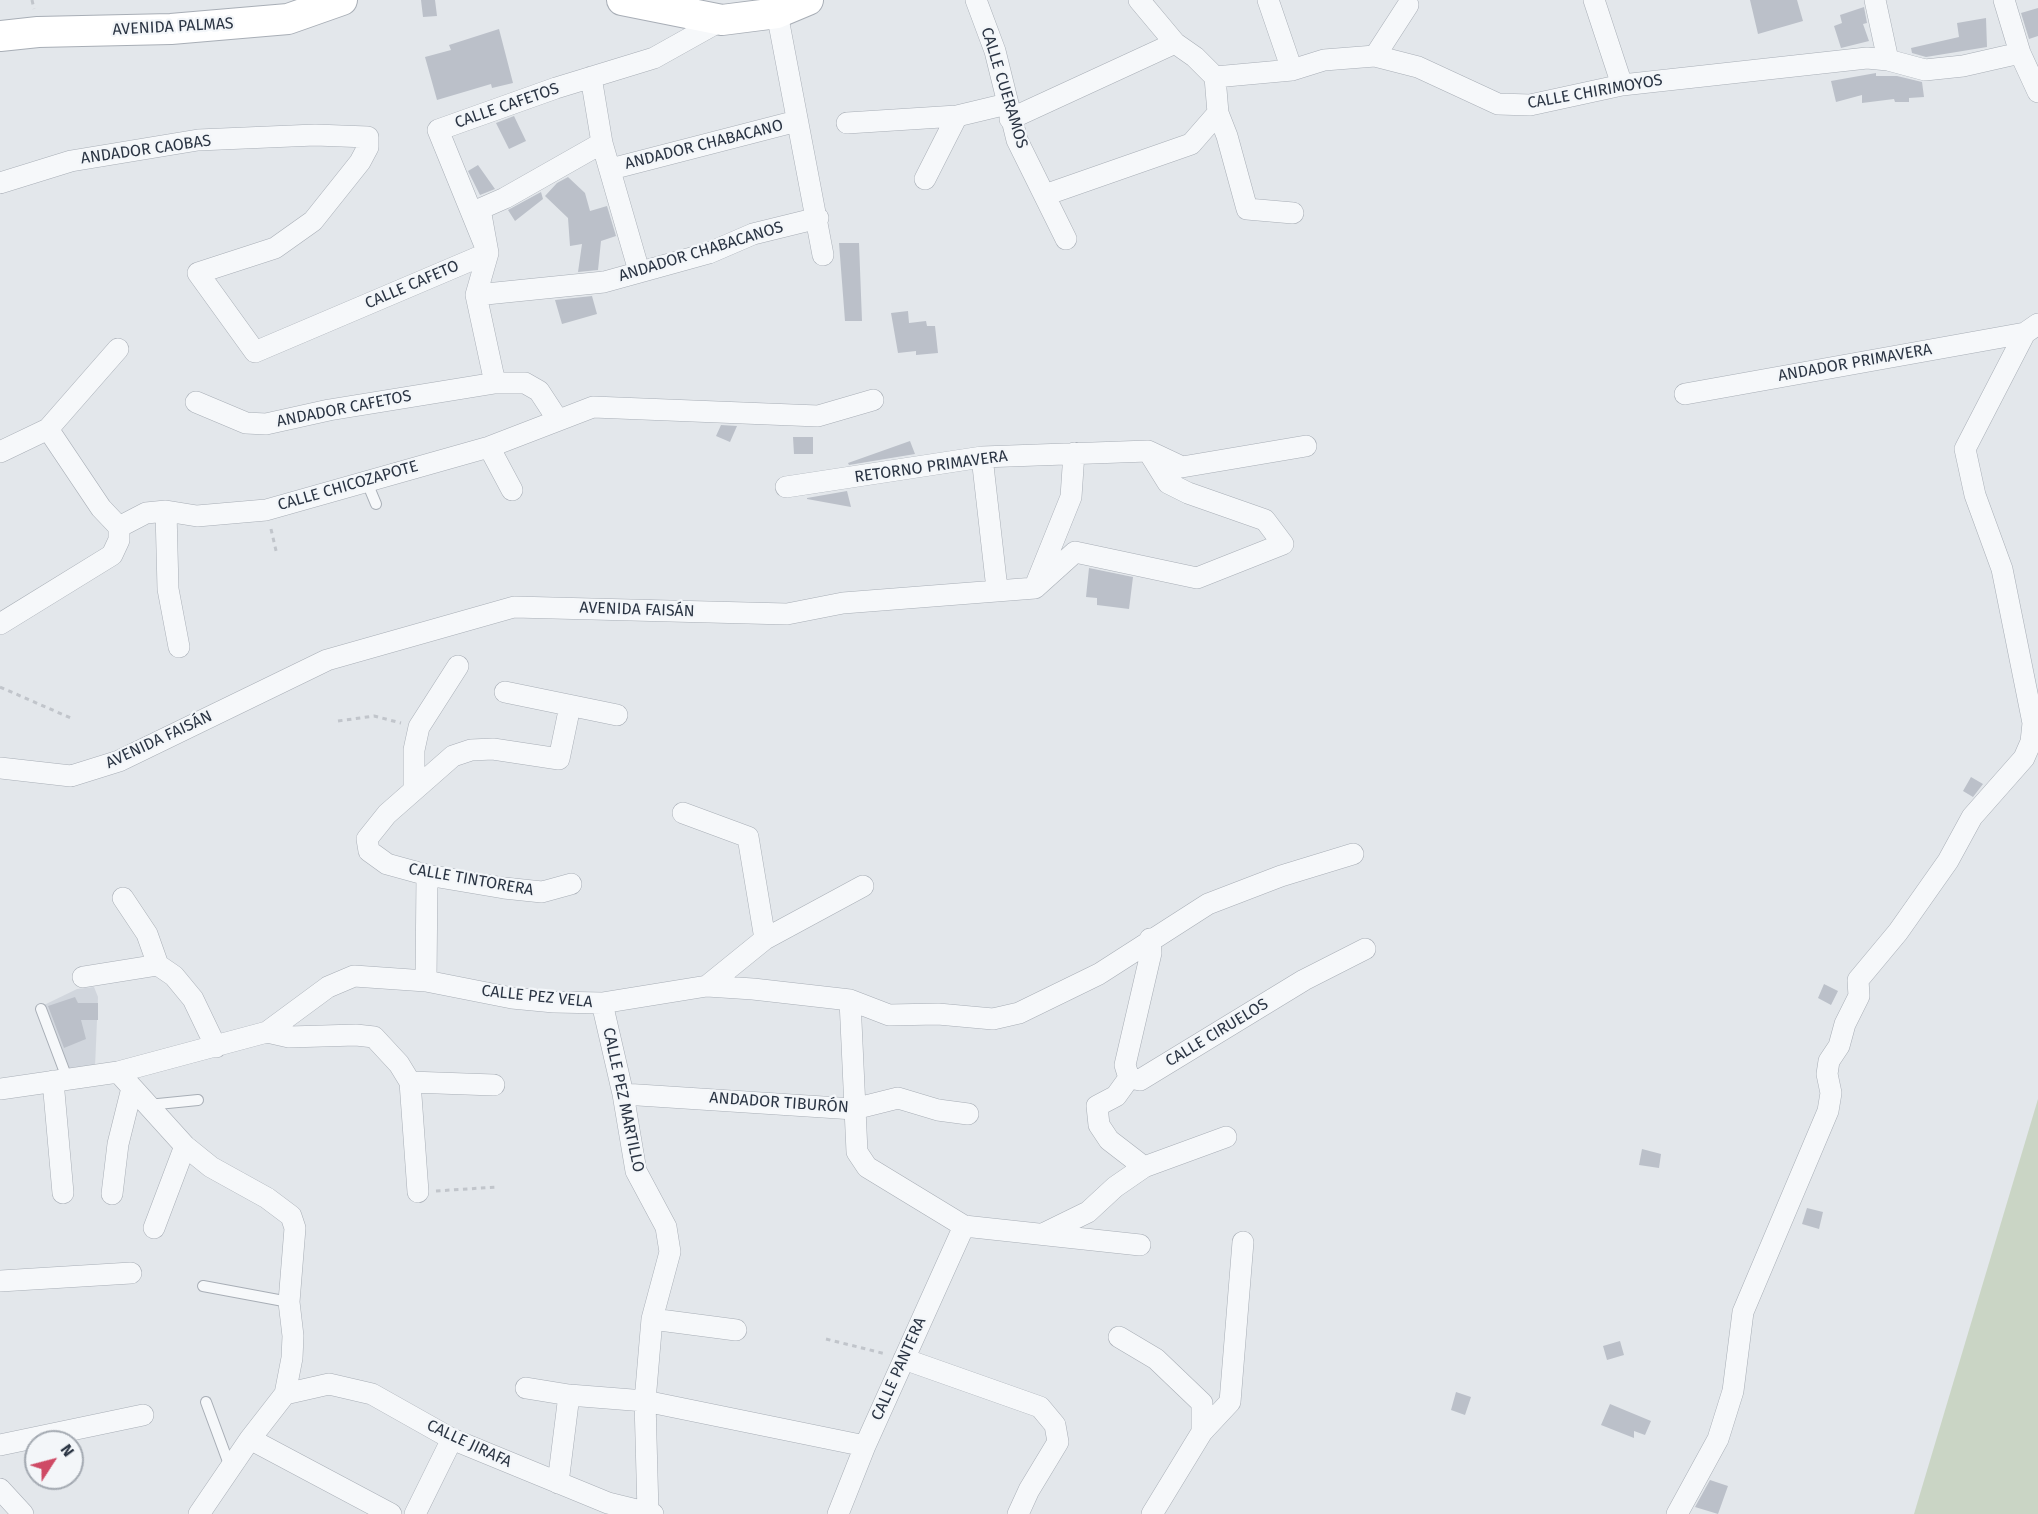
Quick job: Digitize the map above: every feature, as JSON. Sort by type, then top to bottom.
[{"type":"main road","name":"AVENIDA PALMAS","points":[[0,36],[38,32],[171,29],[288,19],[342,0]]},
{"type":"main road","points":[[622,0],[722,20],[777,13],[808,0]]},
{"type":"street","name":"CALLE CUERAMOS","points":[[976,0],[994,51],[1017,140],[1066,239]]},
{"type":"street","points":[[1138,0],[1175,43],[1195,57],[1215,77],[1218,113],[1227,136],[1247,209],[1293,213]]},
{"type":"street","points":[[1268,0],[1292,70]]},
{"type":"street","points":[[1594,0],[1622,85]]},
{"type":"street","points":[[1875,0],[1888,60]]},
{"type":"street","points":[[2004,0],[2020,53],[2038,92]]},
{"type":"street","points":[[1375,56],[1412,2]]},
{"type":"street","points":[[777,13],[818,218],[823,255]]},
{"type":"street","name":"CALLE CAFETOS","points":[[488,253],[438,130],[591,77],[654,58],[722,20]]},
{"type":"street","points":[[847,123],[1009,112],[1175,43]]},
{"type":"street","name":"CALLE CHIRIMOYOS","points":[[1215,77],[1292,70],[1324,60],[1375,56],[1418,66],[1498,104],[1530,105],[1622,85],[1867,58],[1888,60],[1925,70],[1963,66],[2020,53]]},
{"type":"street","points":[[591,77],[602,143],[639,271]]},
{"type":"street","points":[[1045,195],[1191,144],[1218,113]]},
{"type":"street","points":[[926,179],[957,116]]},
{"type":"street","name":"ANDADOR CHABACANO","points":[[611,169],[797,122]]},
{"type":"street","name":"ANDADOR CAOBAS","points":[[0,183],[71,161],[198,140],[315,135],[368,137],[368,147],[360,162],[313,221],[275,248],[198,273]]},
{"type":"street","points":[[495,382],[476,295],[488,253],[480,209],[505,198],[602,143]]},
{"type":"street","name":"ANDADOR CHABACANOS","points":[[476,295],[604,282],[710,253],[753,234],[818,218]]},
{"type":"street","name":"CALLE CAFETO","points":[[198,273],[255,352],[488,253]]},
{"type":"street","points":[[1677,1514],[1718,1439],[1732,1391],[1743,1312],[1828,1111],[1831,1093],[1827,1074],[1829,1061],[1839,1046],[1845,1024],[1859,996],[1858,980],[1898,932],[1948,861],[1972,817],[2024,758],[2031,742],[2033,723],[2002,569],[1975,495],[1965,449],[2032,328]]},
{"type":"street","name":"ANDADOR PRIMAVERA","points":[[1685,394],[2032,328]]},
{"type":"street","points":[[0,452],[48,429],[118,349]]},
{"type":"street","name":"ANDADOR CAFETOS","points":[[196,402],[246,423],[266,424],[329,410],[495,382],[525,383],[539,391],[558,420]]},
{"type":"street","name":"CALLE CHICOZAPOTE","points":[[119,527],[146,513],[166,511],[197,516],[266,510],[489,447],[593,407],[614,407],[636,411],[818,416],[873,400]]},
{"type":"street","points":[[0,624],[112,555],[119,540],[119,527],[101,508],[48,429]]},
{"type":"street","points":[[1148,451],[1182,467],[1306,446]]},
{"type":"street","points":[[489,447],[512,490]]},
{"type":"street","points":[[1035,588],[1075,552],[1197,578],[1283,544],[1265,520],[1188,494],[1168,483],[1148,451]]},
{"type":"street","name":"RETORNO PRIMAVERA","points":[[786,487],[982,457],[1148,451]]},
{"type":"street","points":[[1035,588],[1071,496],[1074,453]]},
{"type":"street","points":[[982,457],[997,589]]},
{"type":"street","points":[[166,511],[168,590],[179,646]]},
{"type":"street","name":"AVENIDA FAISÁN","points":[[0,768],[71,776],[119,761],[327,660],[514,607],[787,614],[843,603],[997,589],[1035,588]]},
{"type":"street","points":[[414,788],[414,750],[419,727],[458,666]]},
{"type":"street","points":[[505,692],[617,715]]},
{"type":"street","name":"CALLE TINTORERA","points":[[570,706],[559,759],[493,749],[471,750],[453,756],[387,814],[367,839],[369,851],[387,864],[427,875],[542,892],[571,884]]},
{"type":"street","points":[[683,813],[748,837],[765,939]]},
{"type":"street","name":"CALLE PEZ VELA","points":[[0,1089],[118,1071],[267,1032],[328,987],[354,976],[426,981],[512,998],[602,1003],[707,986],[850,1000],[889,1015],[938,1014],[993,1019],[1019,1013],[1099,974],[1150,939],[1208,904],[1281,876],[1353,854]]},
{"type":"street","points":[[426,981],[427,875]]},
{"type":"street","points":[[707,986],[765,939],[863,885]]},
{"type":"street","points":[[123,898],[147,934],[158,965],[174,976],[193,999],[216,1047]]},
{"type":"street","points":[[1144,1167],[1109,1140],[1099,1125],[1098,1106],[1116,1096],[1129,1078],[1125,1065],[1150,953],[1150,939]]},
{"type":"street","name":"CALLE CIRUELOS","points":[[1129,1078],[1140,1080],[1304,980],[1365,949]]},
{"type":"street","points":[[83,976],[158,965]]},
{"type":"street","points":[[850,1000],[857,1152],[867,1167],[963,1226],[1140,1245]]},
{"type":"street","name":"CALLE PEZ MARTILLO","points":[[602,1003],[623,1094],[636,1171],[666,1227],[670,1252],[652,1319],[645,1401],[651,1513]]},
{"type":"street","points":[[267,1032],[289,1036],[356,1035],[374,1038],[399,1064],[410,1082],[418,1192]]},
{"type":"street","points":[[118,1071],[185,1146],[211,1167],[267,1198],[291,1216],[295,1228],[289,1302],[293,1336],[285,1394],[250,1439],[199,1514]]},
{"type":"street","points":[[60,1080],[63,1193]]},
{"type":"street","points":[[410,1082],[494,1085]]},
{"type":"street","points":[[112,1194],[118,1144],[132,1088]]},
{"type":"street","name":"ANDADOR TIBURÓN","points":[[623,1094],[854,1109],[898,1098],[938,1110],[968,1114]]},
{"type":"street","points":[[1042,1234],[1088,1212],[1115,1187],[1144,1167],[1226,1137]]},
{"type":"street","points":[[154,1228],[185,1146]]},
{"type":"street","name":"CALLE PANTERA","points":[[838,1514],[865,1446],[963,1226]]},
{"type":"street","points":[[1152,1514],[1202,1432],[1219,1417],[1230,1402],[1243,1242]]},
{"type":"street","points":[[0,1281],[131,1273]]},
{"type":"street","points":[[652,1319],[736,1330]]},
{"type":"street","points":[[1119,1337],[1156,1359],[1202,1403],[1202,1432]]},
{"type":"street","points":[[904,1359],[1040,1407],[1055,1425],[1058,1442],[1018,1514]]},
{"type":"street","name":"CALLE JIRAFA","points":[[285,1394],[329,1384],[372,1394],[452,1439],[608,1503],[651,1513]]},
{"type":"street","points":[[526,1388],[569,1395],[645,1401],[865,1446]]},
{"type":"street","points":[[558,1483],[569,1395]]},
{"type":"street","points":[[0,1445],[143,1415]]},
{"type":"street","points":[[250,1439],[391,1514]]},
{"type":"street","points":[[415,1514],[452,1439]]},
{"type":"street","points":[[0,1489],[23,1514]]},
{"type":"lane","points":[[366,480],[376,504]]},
{"type":"lane","points":[[41,1009],[60,1080]]},
{"type":"lane","points":[[148,1105],[198,1100]]},
{"type":"lane","points":[[203,1286],[289,1302]]},
{"type":"lane","points":[[206,1402],[231,1470]]},
{"type":"path","points":[[266,510],[277,555]]},
{"type":"path","points":[[0,687],[73,719]]},
{"type":"path","points":[[338,722],[374,716],[419,727]]},
{"type":"path","points":[[418,1192],[497,1187]]},
{"type":"path","points":[[826,1339],[904,1359]]},
{"type":"shaded area","points":[[94,987],[98,997],[95,1067],[69,1073],[44,1005],[77,989]]},
{"type":"green space","points":[[2038,1099],[2038,1514],[1914,1514]]},
{"type":"building","points":[[421,0],[435,0],[437,16],[423,17]]},
{"type":"building","points":[[1750,0],[1797,0],[1803,21],[1758,34]]},
{"type":"building","points":[[1864,7],[1867,23],[1863,24],[1869,41],[1841,48],[1834,26],[1842,23],[1840,15]]},
{"type":"building","points":[[2038,8],[2038,36],[2029,39],[2021,13]]},
{"type":"building","points":[[1986,18],[1987,47],[1926,57],[1912,53],[1911,48],[1959,37],[1957,23]]},
{"type":"building","points":[[499,29],[513,83],[492,88],[491,84],[437,100],[425,57],[451,50],[449,45]]},
{"type":"building","points":[[1876,73],[1876,76],[1897,76],[1922,82],[1924,97],[1909,98],[1909,102],[1895,102],[1894,99],[1862,103],[1862,95],[1836,102],[1831,81]]},
{"type":"building","points":[[514,116],[526,141],[509,149],[496,123]]},
{"type":"building","points":[[478,165],[495,189],[480,195],[468,171]]},
{"type":"building","points":[[568,177],[585,193],[590,211],[607,206],[616,236],[601,241],[598,270],[578,272],[582,244],[570,246],[568,218],[545,196],[557,183]]},
{"type":"building","points":[[541,192],[543,199],[515,221],[508,210]]},
{"type":"building","points":[[839,243],[859,243],[862,321],[845,321]]},
{"type":"building","points":[[592,296],[597,314],[562,324],[555,300]]},
{"type":"building","points":[[908,311],[909,323],[926,321],[927,326],[935,326],[938,353],[916,355],[916,351],[898,353],[891,313]]},
{"type":"building","points":[[721,425],[737,426],[730,442],[716,436]]},
{"type":"building","points":[[793,437],[813,437],[813,454],[794,454]]},
{"type":"building","points":[[910,441],[915,454],[849,465],[848,463]]},
{"type":"building","points":[[847,491],[851,507],[807,499],[807,498]]},
{"type":"building","points":[[1089,568],[1133,577],[1129,609],[1097,605],[1097,598],[1086,597]]},
{"type":"building","points":[[1971,777],[1983,784],[1973,797],[1963,791]]},
{"type":"building","points":[[1824,984],[1838,991],[1831,1005],[1818,998]]},
{"type":"building","points":[[75,997],[78,1003],[98,1003],[98,1020],[81,1020],[86,1039],[64,1048],[48,1006]]},
{"type":"building","points":[[1642,1149],[1661,1154],[1659,1168],[1639,1165]]},
{"type":"building","points":[[1807,1208],[1823,1212],[1819,1229],[1802,1224]]},
{"type":"building","points":[[1620,1341],[1624,1355],[1607,1360],[1603,1346]]},
{"type":"building","points":[[1456,1392],[1471,1397],[1465,1415],[1451,1410]]},
{"type":"building","points":[[1610,1404],[1651,1421],[1645,1435],[1634,1431],[1634,1438],[1601,1425]]},
{"type":"building","points":[[1710,1480],[1728,1486],[1718,1514],[1695,1507]]}]
